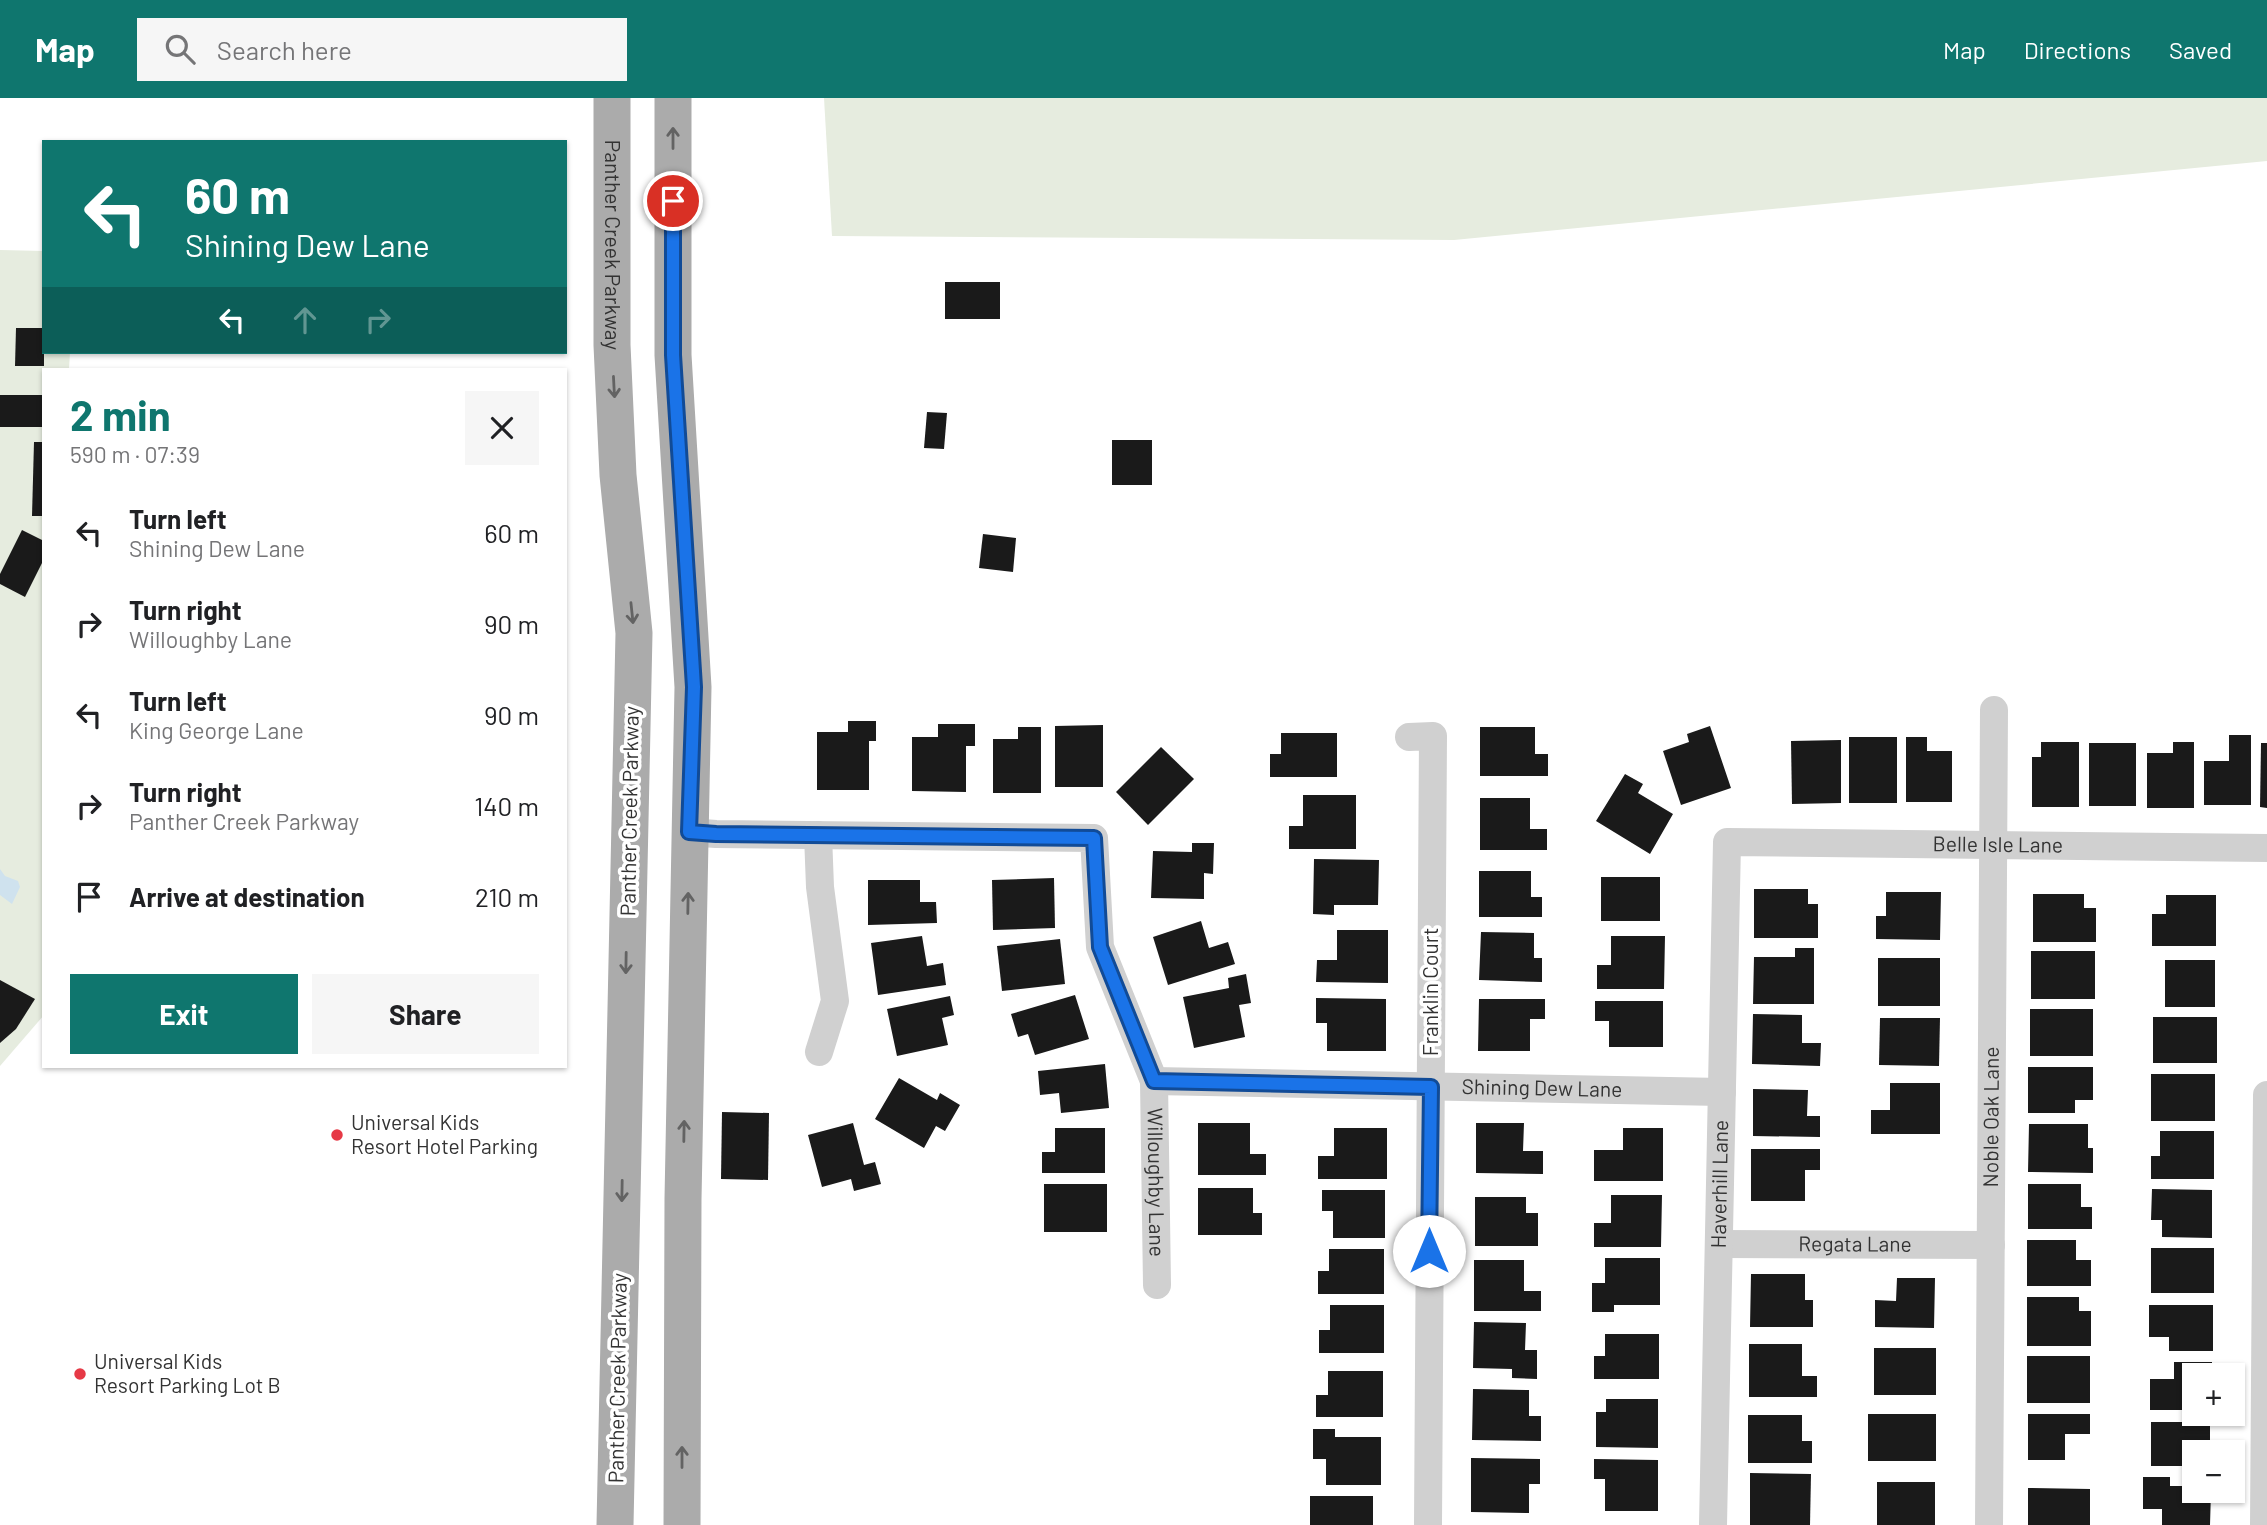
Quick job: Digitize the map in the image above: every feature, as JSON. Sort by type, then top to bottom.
[{"type":"main road","name":"Panther Creek Parkway","points":[[612,98],[612,345],[618,475],[634,633],[615,1525]]},
{"type":"main road","points":[[673,98],[673,355],[694,687],[689,832],[681,1525]]},
{"type":"main road","points":[[629,828],[689,832]]},
{"type":"street","name":"Noble Oak Lane","points":[[1989,1525],[1994,710]]},
{"type":"street","name":"Franklin Court","points":[[1409,737],[1433,736],[1427,1525]]},
{"type":"street","points":[[689,832],[818,835],[820,887],[835,1001],[819,1052]]},
{"type":"street","name":"Willoughby Lane","points":[[818,835],[1094,838],[1100,947],[1154,1081],[1157,1285]]},
{"type":"street","name":"Belle Isle Lane","points":[[1727,842],[2267,848]]},
{"type":"street","name":"Haverhill Lane","points":[[1713,1525],[1727,842]]},
{"type":"street","name":"Shining Dew Lane","points":[[1154,1081],[1722,1092]]},
{"type":"street","points":[[2264,1525],[2267,1095]]},
{"type":"street","name":"Regata Lane","points":[[1719,1244],[1991,1245]]},
{"type":"shaded area","points":[[824,98],[2267,98],[2267,161],[1454,240],[832,236]]},
{"type":"shaded area","points":[[0,250],[42,251],[42,354],[70,354],[69,368],[42,368],[42,1017],[0,1066]]},
{"type":"water","points":[[0,869],[5,876],[18,881],[20,887],[12,904],[0,895]]},
{"type":"building","points":[[945,282],[1000,282],[1000,319],[945,319]]},
{"type":"building","points":[[16,328],[42,328],[44,366],[15,366]]},
{"type":"building","points":[[0,395],[42,395],[42,427],[0,427]]},
{"type":"building","points":[[927,412],[947,413],[944,449],[924,448]]},
{"type":"building","points":[[1112,440],[1152,440],[1152,485],[1112,485]]},
{"type":"building","points":[[34,442],[42,442],[42,516],[32,516]]},
{"type":"building","points":[[22,530],[42,540],[42,563],[25,597],[0,584],[0,574]]},
{"type":"building","points":[[983,534],[1016,538],[1013,572],[979,568]]},
{"type":"building","points":[[848,721],[876,721],[876,741],[869,741],[869,790],[817,790],[817,732],[848,732]]},
{"type":"building","points":[[938,724],[975,724],[975,746],[966,746],[966,792],[912,791],[912,737],[938,737]]},
{"type":"building","points":[[1103,725],[1103,787],[1055,787],[1055,726]]},
{"type":"building","points":[[1710,726],[1731,788],[1681,805],[1663,751],[1689,742],[1687,734]]},
{"type":"building","points":[[1018,727],[1041,727],[1041,793],[993,793],[993,739],[1018,739]]},
{"type":"building","points":[[1480,727],[1535,727],[1535,754],[1548,754],[1548,776],[1480,776]]},
{"type":"building","points":[[1281,733],[1337,733],[1337,777],[1270,777],[1270,754],[1281,754]]},
{"type":"building","points":[[2229,735],[2251,735],[2251,805],[2204,805],[2204,761],[2229,761]]},
{"type":"building","points":[[1849,737],[1897,737],[1897,803],[1849,803]]},
{"type":"building","points":[[1906,737],[1927,737],[1927,751],[1952,751],[1952,802],[1906,802]]},
{"type":"building","points":[[1841,740],[1841,803],[1792,804],[1791,741]]},
{"type":"building","points":[[2041,742],[2079,742],[2079,807],[2032,807],[2032,757],[2041,757]]},
{"type":"building","points":[[2173,742],[2194,742],[2194,808],[2147,808],[2147,753],[2173,753]]},
{"type":"building","points":[[2089,743],[2136,743],[2136,806],[2089,806]]},
{"type":"building","points":[[2261,743],[2267,743],[2267,808],[2260,807]]},
{"type":"building","points":[[1161,747],[1194,779],[1148,825],[1116,792]]},
{"type":"building","points":[[1625,774],[1643,784],[1638,793],[1673,814],[1650,854],[1596,821]]},
{"type":"building","points":[[1303,795],[1356,795],[1356,849],[1289,849],[1289,826],[1303,826]]},
{"type":"building","points":[[1480,798],[1530,798],[1530,829],[1547,829],[1547,850],[1480,850]]},
{"type":"building","points":[[1192,843],[1214,843],[1213,874],[1204,873],[1204,899],[1151,898],[1153,851],[1192,852]]},
{"type":"building","points":[[1314,859],[1379,860],[1378,905],[1334,905],[1334,915],[1313,914]]},
{"type":"building","points":[[1479,871],[1531,871],[1531,897],[1542,897],[1542,917],[1479,917]]},
{"type":"building","points":[[1601,877],[1660,877],[1660,921],[1601,921]]},
{"type":"building","points":[[1054,878],[1055,928],[993,930],[992,880]]},
{"type":"building","points":[[868,880],[920,880],[920,902],[936,902],[937,923],[868,925]]},
{"type":"building","points":[[1754,889],[1808,889],[1808,904],[1818,904],[1818,938],[1754,938]]},
{"type":"building","points":[[1886,892],[1941,892],[1940,940],[1876,939],[1876,916],[1886,916]]},
{"type":"building","points":[[2033,894],[2084,894],[2084,908],[2096,908],[2096,942],[2033,942]]},
{"type":"building","points":[[2166,895],[2216,895],[2216,946],[2152,946],[2152,914],[2166,914]]},
{"type":"building","points":[[1201,921],[1209,948],[1228,942],[1235,964],[1168,985],[1153,937]]},
{"type":"building","points":[[1337,930],[1388,930],[1388,983],[1316,982],[1317,960],[1337,960]]},
{"type":"building","points":[[1481,932],[1534,933],[1534,958],[1542,958],[1542,982],[1479,980]]},
{"type":"building","points":[[922,936],[927,966],[943,963],[946,985],[878,995],[871,943]]},
{"type":"building","points":[[1611,936],[1665,936],[1664,989],[1597,989],[1597,965],[1611,965]]},
{"type":"building","points":[[1060,939],[1065,984],[1002,991],[997,946]]},
{"type":"building","points":[[1795,948],[1814,948],[1814,1004],[1753,1004],[1754,957],[1795,957]]},
{"type":"building","points":[[2031,951],[2095,951],[2095,999],[2031,999]]},
{"type":"building","points":[[1878,958],[1940,958],[1940,1006],[1878,1006]]},
{"type":"building","points":[[2165,960],[2215,960],[2215,1007],[2165,1007]]},
{"type":"building","points":[[1246,974],[1251,1003],[1239,1005],[1245,1037],[1194,1048],[1183,997],[1229,988],[1228,978]]},
{"type":"building","points":[[0,980],[35,999],[16,1029],[0,1043]]},
{"type":"building","points":[[1075,995],[1089,1039],[1035,1055],[1028,1034],[1018,1037],[1011,1014]]},
{"type":"building","points":[[950,996],[954,1015],[942,1018],[948,1045],[897,1056],[887,1009]]},
{"type":"building","points":[[1316,998],[1386,999],[1386,1051],[1327,1051],[1327,1023],[1316,1023]]},
{"type":"building","points":[[1479,999],[1545,999],[1545,1019],[1530,1019],[1530,1051],[1478,1051]]},
{"type":"building","points":[[1595,1001],[1663,1001],[1663,1047],[1609,1047],[1609,1021],[1595,1021]]},
{"type":"building","points":[[2030,1009],[2093,1009],[2093,1056],[2030,1056]]},
{"type":"building","points":[[1753,1014],[1802,1015],[1802,1043],[1821,1043],[1820,1066],[1752,1064]]},
{"type":"building","points":[[2153,1017],[2217,1017],[2217,1063],[2153,1063]]},
{"type":"building","points":[[1880,1018],[1940,1018],[1939,1066],[1879,1065]]},
{"type":"building","points":[[1105,1064],[1109,1108],[1061,1113],[1059,1093],[1040,1095],[1038,1071]]},
{"type":"building","points":[[2028,1067],[2093,1067],[2093,1100],[2075,1100],[2075,1113],[2028,1113]]},
{"type":"building","points":[[2151,1074],[2215,1074],[2215,1121],[2151,1121]]},
{"type":"building","points":[[899,1078],[937,1100],[940,1093],[960,1105],[945,1131],[936,1126],[924,1148],[875,1119]]},
{"type":"building","points":[[1890,1083],[1940,1083],[1940,1134],[1871,1134],[1871,1110],[1890,1110]]},
{"type":"building","points":[[1753,1089],[1808,1090],[1807,1116],[1820,1116],[1820,1137],[1753,1136]]},
{"type":"building","points":[[722,1112],[769,1113],[768,1180],[721,1179]]},
{"type":"building","points":[[853,1123],[864,1165],[875,1162],[881,1184],[854,1191],[851,1179],[822,1187],[808,1135]]},
{"type":"building","points":[[1198,1123],[1250,1123],[1250,1154],[1266,1154],[1266,1175],[1198,1175]]},
{"type":"building","points":[[1476,1123],[1524,1123],[1523,1151],[1543,1151],[1543,1174],[1476,1173]]},
{"type":"building","points":[[2029,1124],[2088,1124],[2088,1148],[2093,1148],[2093,1173],[2028,1172]]},
{"type":"building","points":[[1055,1128],[1105,1128],[1105,1173],[1042,1173],[1042,1152],[1055,1152]]},
{"type":"building","points":[[1334,1128],[1387,1128],[1387,1179],[1318,1179],[1318,1156],[1334,1156]]},
{"type":"building","points":[[1623,1128],[1663,1128],[1663,1181],[1594,1181],[1594,1150],[1623,1150]]},
{"type":"building","points":[[2160,1131],[2214,1131],[2214,1179],[2151,1179],[2151,1156],[2160,1156]]},
{"type":"building","points":[[1751,1149],[1820,1149],[1820,1170],[1805,1170],[1805,1201],[1751,1201]]},
{"type":"building","points":[[1044,1184],[1107,1184],[1107,1232],[1044,1232]]},
{"type":"building","points":[[2028,1184],[2081,1184],[2081,1207],[2092,1207],[2092,1229],[2028,1229]]},
{"type":"building","points":[[1198,1188],[1253,1188],[1253,1213],[1262,1213],[1262,1235],[1198,1235]]},
{"type":"building","points":[[2152,1189],[2212,1190],[2212,1238],[2162,1237],[2162,1220],[2151,1220]]},
{"type":"building","points":[[1322,1190],[1385,1190],[1385,1238],[1333,1238],[1333,1211],[1322,1211]]},
{"type":"building","points":[[1611,1195],[1662,1195],[1661,1247],[1594,1247],[1594,1223],[1611,1223]]},
{"type":"building","points":[[1475,1197],[1526,1197],[1526,1213],[1538,1213],[1538,1246],[1475,1246]]},
{"type":"building","points":[[2027,1240],[2076,1240],[2076,1260],[2091,1260],[2091,1286],[2027,1286]]},
{"type":"building","points":[[2151,1248],[2214,1248],[2214,1293],[2151,1293]]},
{"type":"building","points":[[1329,1249],[1384,1249],[1384,1294],[1318,1294],[1318,1271],[1329,1271]]},
{"type":"building","points":[[1605,1258],[1660,1258],[1660,1305],[1614,1305],[1614,1312],[1592,1312],[1592,1283],[1605,1283]]},
{"type":"building","points":[[1474,1260],[1524,1260],[1524,1291],[1541,1291],[1541,1311],[1474,1311]]},
{"type":"building","points":[[1751,1274],[1805,1274],[1805,1300],[1813,1300],[1813,1327],[1750,1327]]},
{"type":"building","points":[[1897,1278],[1935,1278],[1934,1328],[1875,1327],[1875,1300],[1896,1301]]},
{"type":"building","points":[[2027,1297],[2079,1297],[2079,1311],[2091,1311],[2091,1346],[2027,1346]]},
{"type":"building","points":[[1330,1305],[1384,1305],[1384,1353],[1319,1353],[1319,1330],[1330,1330]]},
{"type":"building","points":[[2149,1305],[2213,1305],[2213,1351],[2169,1351],[2169,1337],[2149,1337]]},
{"type":"building","points":[[1474,1322],[1526,1323],[1525,1350],[1537,1350],[1537,1379],[1512,1378],[1512,1369],[1473,1368]]},
{"type":"building","points":[[1605,1334],[1659,1334],[1659,1379],[1594,1379],[1594,1356],[1605,1356]]},
{"type":"building","points":[[1749,1344],[1802,1344],[1802,1376],[1817,1376],[1817,1397],[1749,1397]]},
{"type":"building","points":[[1874,1348],[1936,1348],[1936,1395],[1874,1395]]},
{"type":"building","points":[[2027,1356],[2090,1356],[2090,1403],[2027,1403]]},
{"type":"building","points":[[2174,1362],[2212,1362],[2182,1363],[2182,1410],[2150,1410],[2150,1379],[2174,1379]]},
{"type":"building","points":[[1328,1371],[1383,1371],[1383,1417],[1316,1417],[1316,1395],[1328,1395]]},
{"type":"building","points":[[1473,1389],[1529,1390],[1529,1416],[1541,1416],[1541,1441],[1472,1440]]},
{"type":"building","points":[[1606,1399],[1658,1399],[1658,1448],[1596,1447],[1596,1412],[1606,1412]]},
{"type":"building","points":[[1868,1414],[1936,1414],[1936,1461],[1868,1461]]},
{"type":"building","points":[[2028,1414],[2090,1414],[2090,1434],[2065,1434],[2065,1460],[2028,1460]]},
{"type":"building","points":[[1748,1415],[1802,1415],[1802,1441],[1812,1441],[1812,1463],[1748,1463]]},
{"type":"building","points":[[2151,1422],[2210,1426],[2210,1440],[2182,1440],[2182,1466],[2151,1466]]},
{"type":"building","points":[[1313,1429],[1335,1429],[1335,1437],[1381,1437],[1381,1485],[1326,1485],[1326,1459],[1313,1459]]},
{"type":"building","points":[[1471,1458],[1540,1459],[1540,1484],[1529,1484],[1529,1513],[1471,1512]]},
{"type":"building","points":[[1594,1459],[1658,1460],[1658,1511],[1605,1511],[1605,1479],[1594,1479]]},
{"type":"building","points":[[1750,1473],[1811,1474],[1810,1525],[1750,1525]]},
{"type":"building","points":[[2143,1477],[2170,1477],[2170,1486],[2182,1486],[2182,1503],[2211,1503],[2210,1525],[2162,1525],[2162,1509],[2143,1509]]},
{"type":"building","points":[[1877,1482],[1935,1482],[1935,1525],[1877,1525]]},
{"type":"building","points":[[2028,1488],[2090,1489],[2090,1525],[2028,1525]]},
{"type":"building","points":[[1310,1496],[1373,1496],[1373,1525],[1310,1525]]},
{"type":"place","name":"Universal Kids Resort Hotel Parking","points":[[337,1135]]},
{"type":"place","name":"Universal Kids Resort Parking Lot B","points":[[80,1374]]},
{"type":"route","points":[[673,201],[673,355],[694,687],[689,832],[1094,838],[1100,947],[1154,1081],[1431,1087],[1429,1251]]}]
